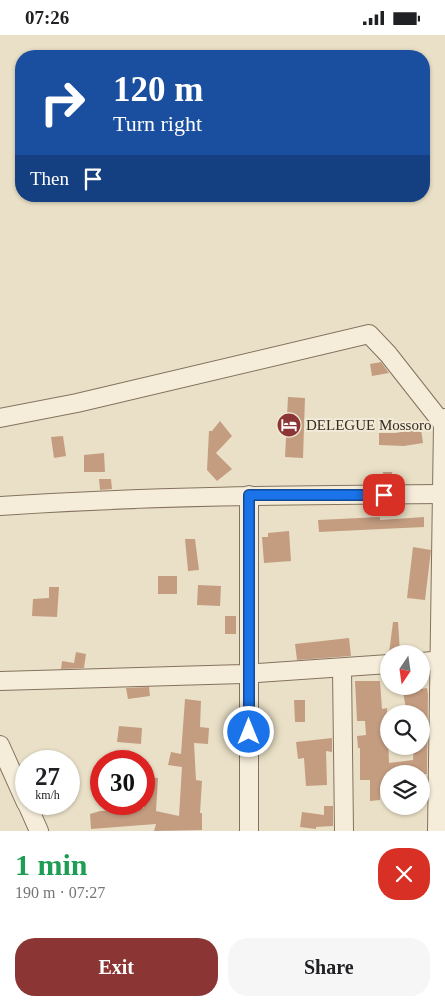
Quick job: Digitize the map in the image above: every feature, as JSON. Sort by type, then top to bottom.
[{"type":"street","points":[[0,418],[78,403],[369,334],[444,422],[442,660],[437,831]]},
{"type":"street","points":[[0,506],[89,500],[249,495],[442,495]]},
{"type":"street","points":[[248,831],[250,673],[249,495]]},
{"type":"street","points":[[0,681],[250,673],[380,665]]},
{"type":"street","points":[[342,667],[344,831]]},
{"type":"street","points":[[0,745],[15,778]]},
{"type":"street","points":[[32,815],[39,831]]},
{"type":"building","points":[[381,362],[389,373],[372,376],[370,364]]},
{"type":"building","points":[[288,397],[305,398],[303,458],[285,457]]},
{"type":"building","points":[[220,421],[232,436],[216,453],[232,469],[217,481],[207,470],[209,431],[212,431]]},
{"type":"building","points":[[421,429],[423,443],[404,446],[379,445],[379,433],[395,433]]},
{"type":"building","points":[[63,436],[66,456],[54,458],[51,437]]},
{"type":"building","points":[[104,453],[105,472],[84,472],[84,455]]},
{"type":"building","points":[[383,472],[392,472],[393,480],[402,478],[403,484],[382,484]]},
{"type":"building","points":[[99,479],[111,479],[112,489],[100,490]]},
{"type":"building","points":[[380,517],[380,520],[424,517],[424,527],[319,532],[318,520]]},
{"type":"building","points":[[289,531],[291,561],[264,563],[262,537],[268,537],[268,533]]},
{"type":"building","points":[[185,539],[195,539],[199,570],[188,571]]},
{"type":"building","points":[[413,547],[431,550],[425,600],[407,598]]},
{"type":"building","points":[[158,576],[177,576],[177,594],[158,594]]},
{"type":"building","points":[[198,585],[221,586],[220,606],[197,605]]},
{"type":"building","points":[[49,587],[59,587],[57,617],[32,616],[33,599],[49,598]]},
{"type":"building","points":[[225,616],[236,616],[236,634],[225,634]]},
{"type":"building","points":[[393,622],[398,622],[400,645],[390,645]]},
{"type":"building","points":[[349,638],[351,656],[297,660],[295,644]]},
{"type":"building","points":[[76,652],[86,654],[84,668],[61,669],[62,661],[74,663]]},
{"type":"building","points":[[355,681],[380,681],[382,705],[380,705],[380,755],[389,755],[389,763],[413,760],[413,755],[427,755],[427,765],[380,765],[380,800],[370,801],[370,780],[360,780],[360,748],[358,748],[357,736],[366,735],[365,721],[357,721]]},
{"type":"building","points":[[149,687],[150,696],[128,699],[126,688]]},
{"type":"building","points":[[404,695],[428,695],[428,705],[405,705]]},
{"type":"building","points":[[185,699],[201,701],[200,727],[209,728],[208,744],[194,743],[196,780],[202,781],[200,813],[202,813],[202,830],[154,831],[156,824],[91,829],[90,815],[155,815],[155,778],[158,778],[156,811],[179,816],[182,767],[168,765],[171,752],[181,754]]},
{"type":"building","points":[[294,700],[305,700],[305,722],[295,722]]},
{"type":"building","points":[[119,726],[142,728],[141,744],[117,742]]},
{"type":"building","points":[[332,738],[332,752],[326,751],[327,785],[306,786],[304,758],[298,759],[296,742]]},
{"type":"building","points":[[324,806],[333,806],[333,826],[316,827],[316,829],[300,827],[302,812],[324,815]]},
{"type":"place","name":"DELEGUE Mossoro","points":[[289,425]]},
{"type":"route","points":[[249,732],[249,495],[384,495]]}]
